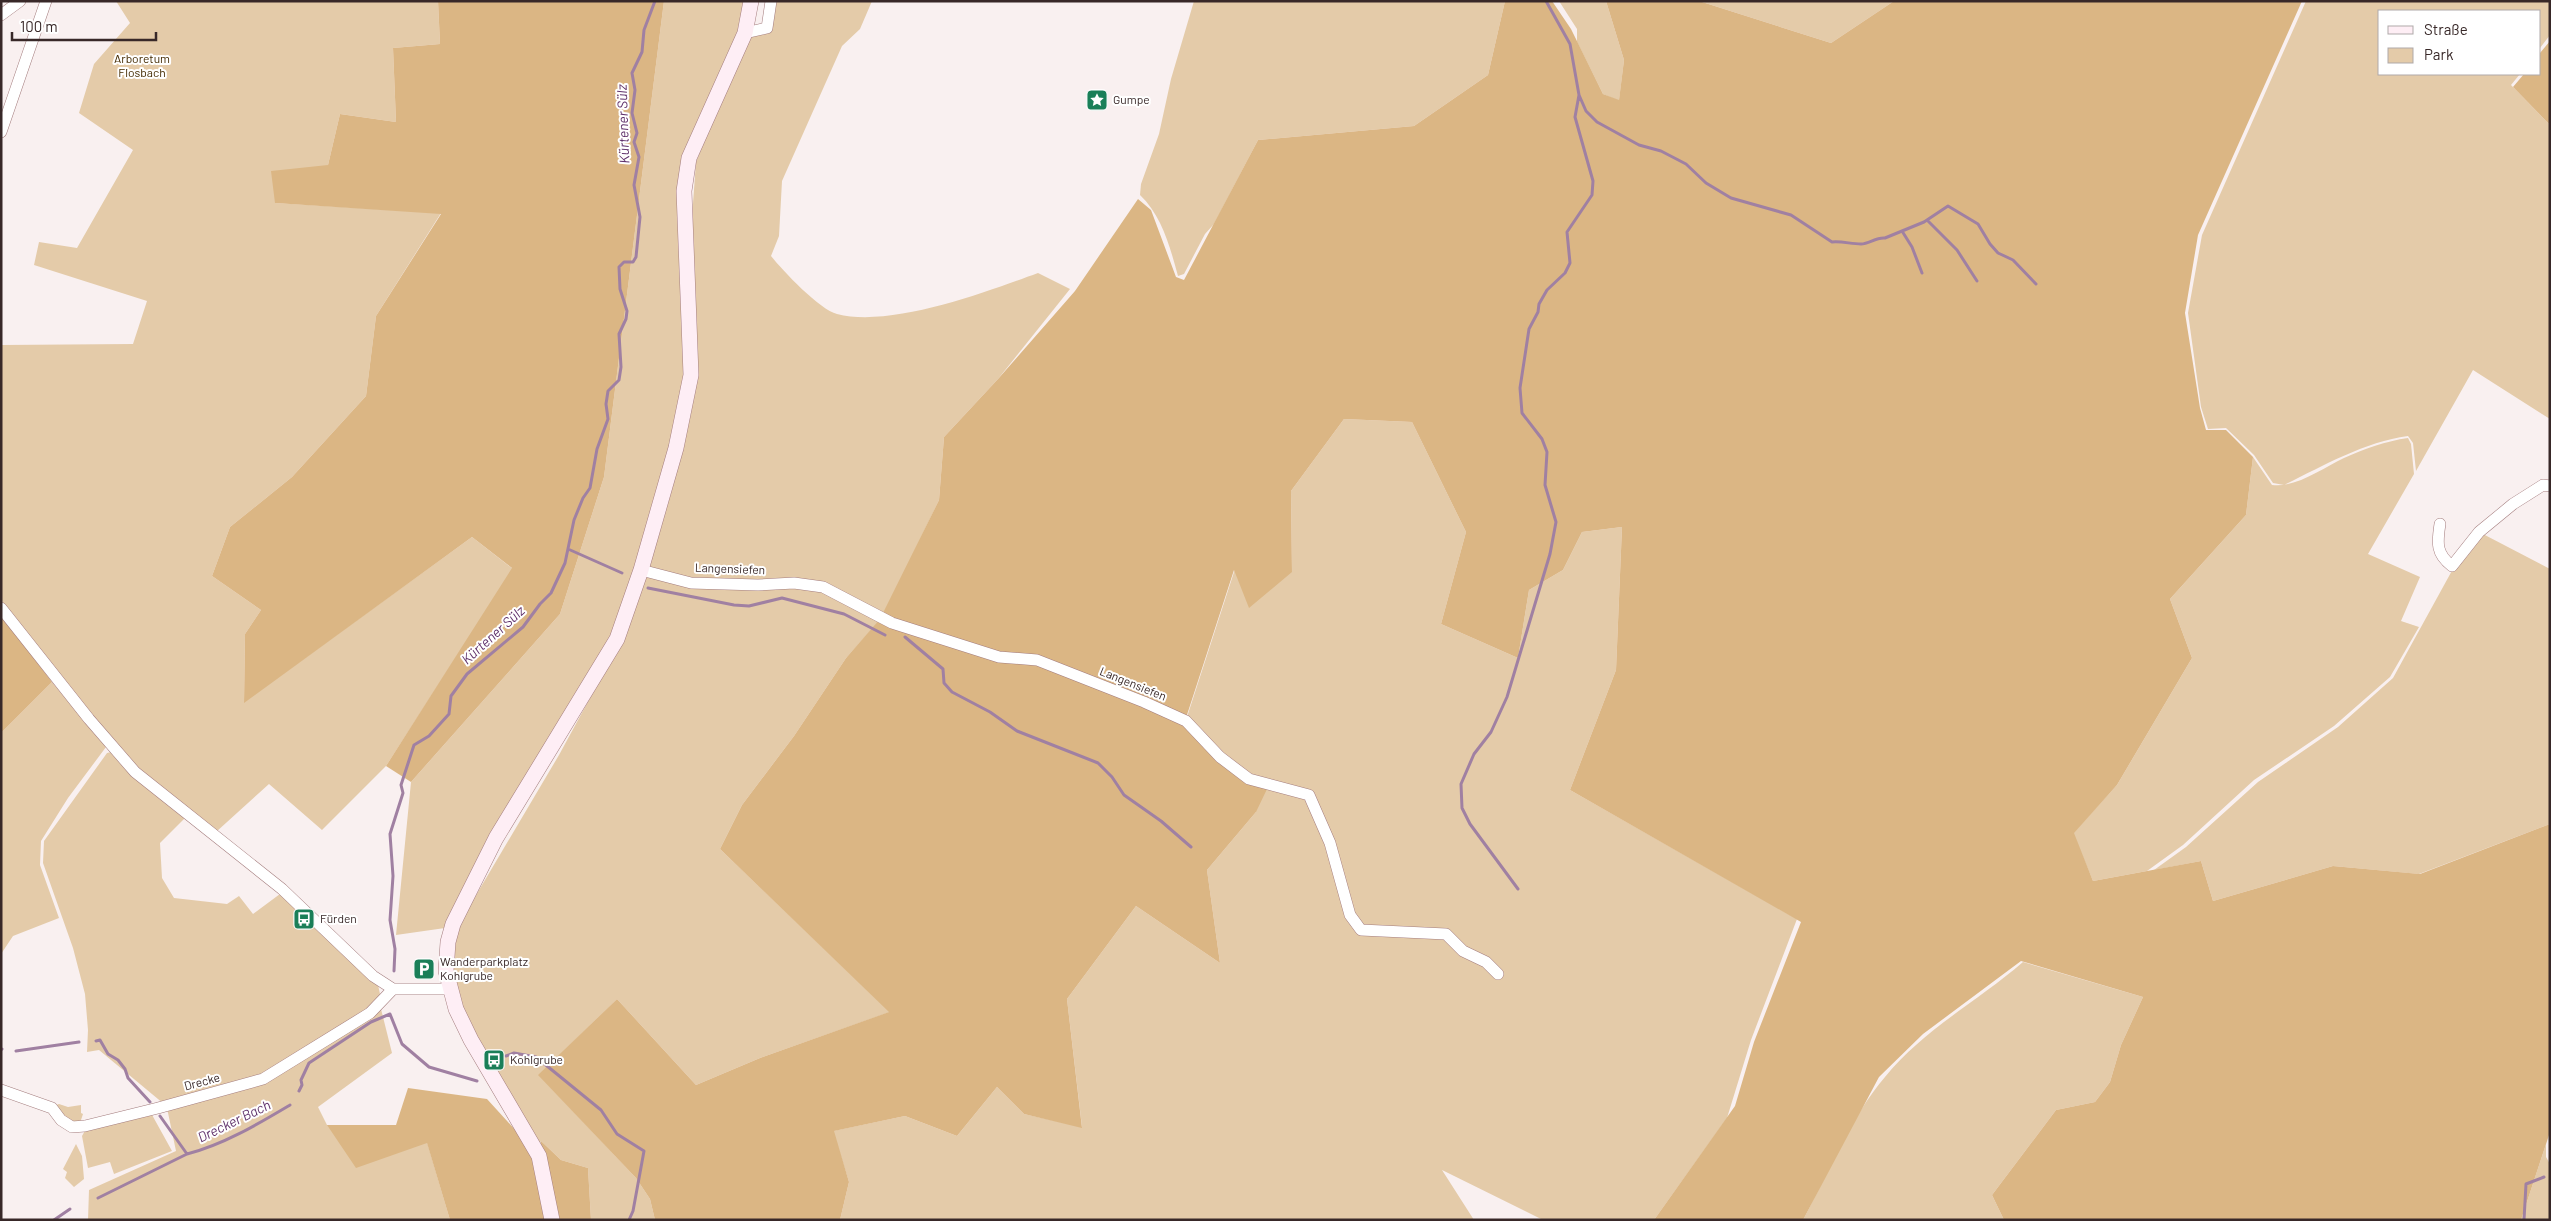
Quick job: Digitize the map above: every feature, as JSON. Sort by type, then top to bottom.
[{"type":"main road","points":[[552,1220],[539,1156],[466,1031],[449,989],[446,954],[453,924],[496,838],[617,639],[641,570],[676,448],[691,376],[684,191],[689,158],[745,34],[751,1]]},
{"type":"street","points":[[1,14],[20,1]]},
{"type":"street","points":[[1,132],[46,1]]},
{"type":"street","points":[[745,34],[767,28],[771,1]]},
{"type":"street","points":[[2440,524],[2438,551],[2443,559],[2452,566],[2479,532],[2513,504],[2543,485],[2550,486]]},
{"type":"street","name":"Langensiefen","points":[[641,570],[691,583],[758,585],[794,583],[823,587],[892,623],[999,657],[1037,660],[1186,721],[1220,757],[1249,779],[1309,795],[1330,843],[1350,915],[1361,930],[1446,934],[1463,951],[1486,962],[1498,974]]},
{"type":"street","points":[[1,608],[130,767],[282,889],[373,976],[393,989],[449,989]]},
{"type":"street","name":"Drecke","points":[[1,1090],[52,1108],[61,1120],[72,1127],[85,1126],[167,1106],[262,1079],[370,1013],[393,989]]},
{"type":"green space","name":"Arboretum Flosbach","points":[[116,1],[438,1],[440,44],[393,48],[396,122],[340,114],[328,165],[275,203],[441,213],[376,316],[366,396],[292,477],[230,527],[212,576],[261,610],[245,634],[244,702],[472,537],[513,569],[386,766],[322,830],[269,784],[216,832],[145,775],[113,741],[1,600],[1,345],[133,344],[147,301],[34,265],[39,242],[77,248],[133,150],[79,113],[94,64],[130,23]]},
{"type":"green space","points":[[664,1],[749,1],[743,33],[686,158],[687,375],[674,448],[614,638],[445,928],[396,935],[411,782],[560,614],[604,477]]},
{"type":"green space","points":[[773,1],[872,1],[860,29],[842,46],[782,181],[779,236],[771,256],[802,289],[830,311],[837,314],[859,317],[884,316],[938,306],[1038,273],[1070,289],[998,379],[944,437],[939,500],[883,616],[825,585],[691,580],[645,569],[697,376],[692,217],[696,162],[746,35],[766,29]]},
{"type":"green space","points":[[1194,1],[1505,1],[1488,75],[1414,126],[1258,140],[1214,224],[1205,234],[1184,274],[1178,276],[1160,222],[1148,203],[1140,195],[1141,184],[1159,134],[1171,79]]},
{"type":"green space","points":[[1559,1],[1606,1],[1624,60],[1619,101],[1603,94],[1577,42],[1577,29]]},
{"type":"green space","points":[[1699,1],[1894,1],[1831,43]]},
{"type":"green space","points":[[2306,1],[2550,1],[2550,35],[2541,47],[2541,10],[2378,10],[2378,75],[2519,75],[2511,85],[2550,125],[2550,419],[2473,370],[2416,471],[2413,443],[2408,436],[2360,449],[2284,485],[2273,483],[2254,455],[2226,428],[2208,429],[2201,407],[2188,313],[2202,235]]},
{"type":"green space","points":[[1344,419],[1412,422],[1466,532],[1441,624],[1518,658],[1529,590],[1563,570],[1582,532],[1622,527],[1616,670],[1570,790],[1797,919],[1751,1040],[1727,1118],[1654,1220],[1543,1220],[1442,1170],[1474,1220],[840,1220],[849,1182],[833,1131],[905,1116],[957,1136],[997,1087],[1024,1114],[1082,1127],[1067,999],[1136,906],[1220,963],[1207,870],[1256,812],[1251,778],[1186,720],[1235,569],[1292,572],[1291,491]]},
{"type":"green space","points":[[2408,438],[2411,444],[2414,474],[2368,554],[2420,577],[2401,621],[2419,627],[2390,677],[2334,726],[2254,780],[2183,845],[2147,871],[2093,881],[2073,833],[2117,785],[2192,658],[2170,599],[2246,515],[2253,457],[2272,485],[2281,485],[2300,480],[2367,449]]},
{"type":"green space","points":[[2481,533],[2550,569],[2550,824],[2419,874],[2333,866],[2213,901],[2201,861],[2154,870],[2186,847],[2258,782],[2338,727],[2393,678],[2454,567]]},
{"type":"green space","points":[[643,573],[691,586],[822,588],[880,620],[846,658],[794,736],[742,805],[720,849],[890,1012],[760,1058],[696,1085],[617,999],[539,1075],[636,1178],[650,1199],[655,1220],[591,1220],[588,1168],[561,1160],[541,1141],[538,1148],[497,1077],[455,991],[451,959],[459,926],[469,907],[559,755],[621,641]]},
{"type":"green space","points":[[52,682],[106,747],[68,798],[41,841],[40,865],[59,918],[13,936],[1,954],[1,733]]},
{"type":"green space","points":[[111,752],[185,818],[160,843],[162,878],[174,898],[227,904],[239,896],[253,914],[280,894],[378,985],[380,994],[376,1003],[258,1079],[164,1104],[99,1050],[87,1052],[88,1030],[85,994],[73,948],[43,863],[44,841],[107,753]]},
{"type":"green space","points":[[2023,962],[2143,997],[2121,1045],[2110,1082],[2095,1102],[2056,1110],[1992,1195],[2004,1220],[1803,1220],[1861,1110],[1885,1077],[1900,1060],[1933,1030]]},
{"type":"green space","points":[[381,1009],[392,1053],[318,1107],[327,1125],[427,1142],[450,1220],[88,1220],[89,1190],[176,1151],[167,1108],[256,1085]]},
{"type":"green space","points":[[56,1105],[68,1107],[81,1105],[81,1113],[83,1114],[80,1123],[68,1123]]},
{"type":"green space","points":[[151,1113],[172,1151],[114,1174],[110,1162],[88,1168],[82,1136],[86,1129]]},
{"type":"green space","points":[[76,1144],[82,1156],[84,1179],[74,1187],[65,1178],[67,1172],[63,1169]]},
{"type":"green space","points":[[2546,1144],[2546,1157],[2550,1164],[2550,1220],[2521,1220]]},
{"type":"shaded area","points":[[438,1],[664,1],[604,477],[560,614],[411,782],[386,766],[512,568],[472,537],[244,703],[245,634],[261,610],[212,576],[230,527],[292,477],[366,396],[376,316],[441,214],[275,203],[271,171],[328,165],[340,114],[396,122],[393,48],[440,44]]},
{"type":"shaded area","points":[[1505,1],[1552,1],[1571,29],[1603,94],[1619,100],[1624,60],[1606,1],[1699,1],[1831,43],[1894,1],[2302,1],[2198,235],[2185,313],[2200,408],[2206,430],[2226,430],[2253,457],[2246,515],[2170,599],[2192,658],[2117,785],[2074,833],[2093,881],[2201,861],[2213,901],[2333,866],[2420,874],[2550,824],[2550,1132],[2521,1220],[2004,1220],[1992,1195],[2056,1110],[2095,1102],[2110,1082],[2121,1045],[2143,997],[2021,961],[1923,1034],[1879,1077],[1803,1220],[1654,1220],[1735,1106],[1754,1042],[1801,922],[1570,790],[1616,670],[1622,527],[1582,532],[1563,570],[1529,590],[1518,658],[1441,624],[1466,532],[1412,422],[1344,419],[1291,491],[1292,572],[1249,608],[1234,570],[1185,721],[1218,759],[1268,787],[1256,812],[1207,870],[1220,963],[1136,906],[1067,999],[1082,1128],[1024,1114],[997,1087],[957,1136],[905,1116],[834,1131],[849,1182],[840,1220],[655,1220],[650,1199],[636,1178],[538,1075],[617,999],[696,1085],[760,1058],[889,1012],[720,849],[742,805],[794,736],[846,658],[880,619],[939,500],[944,437],[1075,291],[1138,199],[1151,210],[1176,277],[1184,280],[1258,140],[1414,126],[1488,75]]},
{"type":"shaded area","points":[[2550,41],[2550,125],[2513,87],[2523,75],[2541,75],[2541,52]]},
{"type":"shaded area","points":[[1,615],[52,682],[1,733]]},
{"type":"shaded area","points":[[408,1088],[487,1099],[538,1155],[541,1141],[561,1160],[588,1168],[591,1220],[450,1220],[427,1143],[356,1168],[327,1125],[396,1125]]},
{"type":"waterway","name":"Kürtener Sülz","points":[[394,971],[395,949],[390,920],[393,876],[390,834],[403,793],[401,785],[414,745],[429,736],[449,714],[451,696],[467,674],[523,627],[551,593],[565,563],[574,520],[583,498],[590,488],[597,449],[608,419],[606,404],[608,391],[619,380],[621,367],[619,334],[626,319],[627,311],[620,289],[619,267],[624,262],[633,262],[636,257],[640,217],[634,185],[639,157],[634,142],[637,133],[632,113],[635,90],[632,73],[642,52],[644,30],[655,1]]},
{"type":"waterway","points":[[1518,889],[1470,824],[1462,808],[1461,784],[1474,754],[1491,732],[1507,697],[1550,554],[1556,522],[1545,485],[1547,452],[1542,439],[1522,413],[1520,388],[1529,329],[1547,290],[1565,273],[1570,263],[1567,232],[1592,195],[1593,181],[1575,117],[1579,95],[1570,44],[1546,1]]},
{"type":"waterway","points":[[1579,95],[1586,111],[1597,122],[1639,145],[1661,151],[1686,164],[1706,183],[1731,198],[1791,215],[1832,242],[1861,244],[1885,238],[1924,222],[1948,206],[1978,224],[1998,253],[2013,260],[2036,284]]},
{"type":"waterway","points":[[1927,220],[1957,250],[1977,281]]},
{"type":"waterway","points":[[1902,231],[1912,247],[1922,273]]},
{"type":"waterway","points":[[568,549],[622,573]]},
{"type":"waterway","points":[[648,588],[734,605],[749,606],[782,598],[844,614],[885,635]]},
{"type":"waterway","points":[[905,637],[943,669],[944,683],[952,692],[990,712],[1017,731],[1098,763],[1112,777],[1124,795],[1161,821],[1191,847]]},
{"type":"waterway","name":"Kürtener Sülz","points":[[299,1091],[302,1085],[301,1080],[309,1063],[371,1022],[390,1014],[402,1044],[429,1067],[477,1081]]},
{"type":"waterway","name":"Drecker Bach","points":[[96,1041],[100,1040],[108,1054],[118,1060],[125,1069],[128,1078],[150,1102]]},
{"type":"waterway","name":"Drecker Bach","points":[[16,1051],[79,1042]]},
{"type":"waterway","name":"Kürtener Sülz","points":[[506,1056],[514,1053],[536,1057],[601,1110],[617,1134],[644,1151],[633,1211],[629,1220]]},
{"type":"waterway","name":"Drecker Bach","points":[[98,1198],[187,1154],[214,1145],[240,1133],[290,1105]]},
{"type":"waterway","name":"Drecker Bach","points":[[160,1116],[187,1154]]},
{"type":"waterway","points":[[2524,1220],[2526,1184],[2544,1177]]},
{"type":"waterway","name":"Drecker Bach","points":[[54,1220],[70,1209]]},
{"type":"place","name":"Gumpe","points":[[1097,100]]},
{"type":"place","name":"Fürden","points":[[304,919]]},
{"type":"place","name":"Wanderparkplatz Kohlgrube","points":[[424,969]]},
{"type":"place","name":"Kohlgrube","points":[[494,1060]]}]
